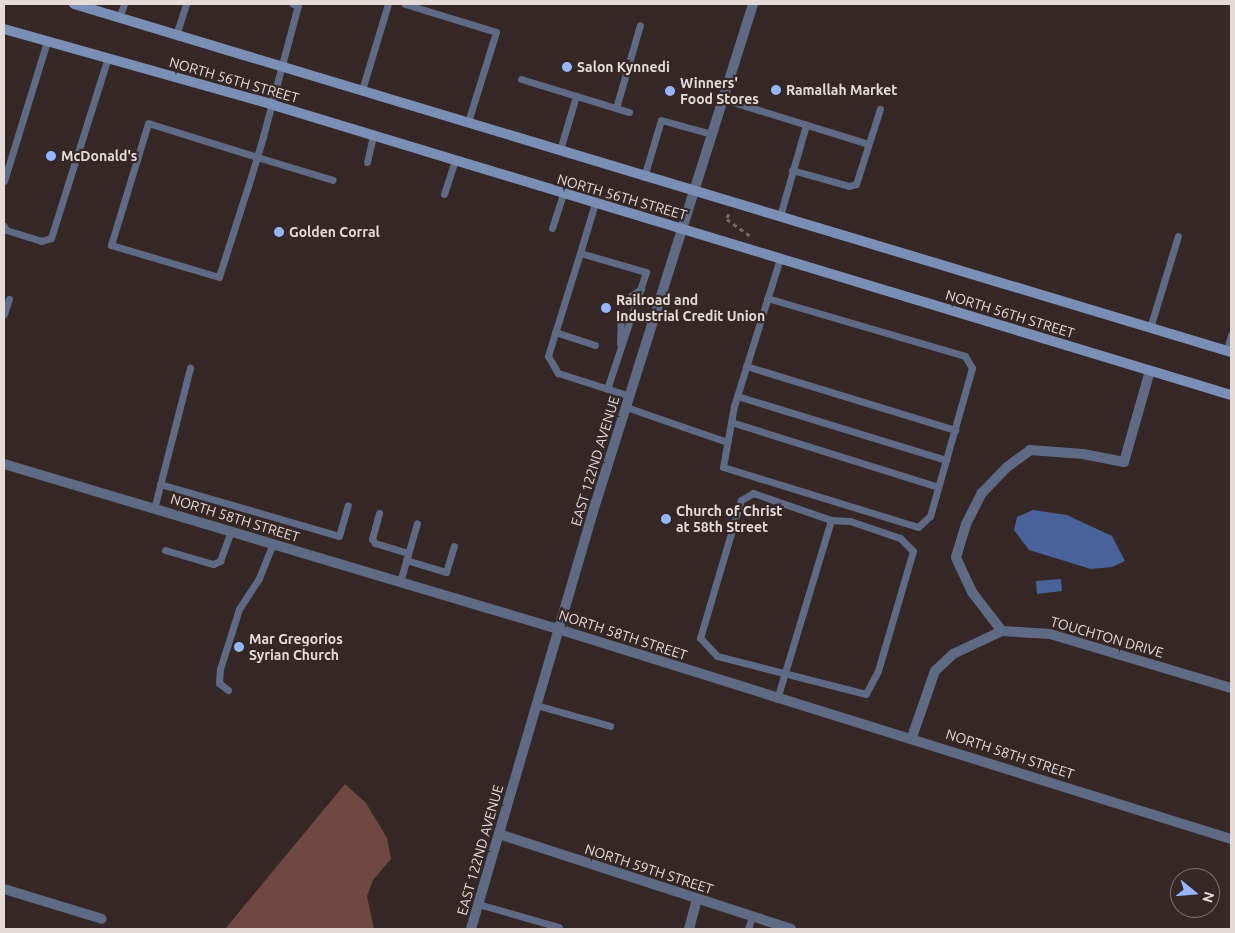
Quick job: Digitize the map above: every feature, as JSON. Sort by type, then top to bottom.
[{"type":"main road","name":"NORTH 56TH STREET","points":[[74,4],[468,122],[644,177],[1229,351]]},
{"type":"main road","name":"NORTH 56TH STREET","points":[[4,28],[107,60],[270,104],[1231,395]]},
{"type":"street","name":"EAST 122ND AVENUE","points":[[471,929],[558,629],[752,4]]},
{"type":"street","points":[[1002,631],[972,592],[956,557],[966,524],[982,493],[1007,467],[1030,450],[1124,462],[1150,371]]},
{"type":"street","name":"NORTH 58TH STREET","points":[[4,464],[558,629],[777,699],[912,738],[1231,839]]},
{"type":"street","name":"TOUCHTON DRIVE","points":[[912,738],[935,671],[953,654],[1002,631],[1050,634],[1230,690]]},
{"type":"street","name":"NORTH 59TH STREET","points":[[499,834],[697,900],[791,929]]},
{"type":"street","points":[[4,889],[102,919]]},
{"type":"street","points":[[689,929],[697,900]]},
{"type":"lane","points":[[120,18],[124,4]]},
{"type":"lane","points":[[176,34],[186,4]]},
{"type":"lane","points":[[293,4],[298,5],[256,157],[219,277],[111,245],[148,123],[256,157],[333,180]]},
{"type":"lane","points":[[362,90],[388,4]]},
{"type":"lane","points":[[405,4],[496,32],[468,122]]},
{"type":"lane","points":[[616,108],[640,26]]},
{"type":"lane","points":[[4,181],[47,41]]},
{"type":"lane","points":[[5,228],[42,241],[51,238],[107,60]]},
{"type":"lane","points":[[521,79],[629,112]]},
{"type":"lane","points":[[560,150],[576,96]]},
{"type":"lane","points":[[723,99],[868,144]]},
{"type":"lane","points":[[792,170],[849,186],[856,184],[880,109]]},
{"type":"lane","points":[[644,177],[661,120],[712,134]]},
{"type":"lane","points":[[780,216],[806,125]]},
{"type":"lane","points":[[366,162],[373,136]]},
{"type":"lane","points":[[444,194],[454,161]]},
{"type":"lane","points":[[552,228],[563,194]]},
{"type":"lane","points":[[595,203],[548,356],[552,366],[558,373],[630,396]]},
{"type":"lane","points":[[1150,328],[1178,236]]},
{"type":"lane","points":[[580,253],[646,272],[620,343],[607,389]]},
{"type":"lane","points":[[767,298],[965,356],[972,368],[930,516],[918,528],[723,467],[737,396],[767,298],[780,258]]},
{"type":"lane","points":[[628,298],[641,289]]},
{"type":"lane","points":[[4,314],[9,299]]},
{"type":"lane","points":[[620,343],[621,320]]},
{"type":"lane","points":[[555,332],[595,345]]},
{"type":"lane","points":[[1229,351],[1231,335]]},
{"type":"lane","points":[[746,366],[955,430]]},
{"type":"lane","points":[[154,508],[190,368]]},
{"type":"lane","points":[[737,396],[946,460]]},
{"type":"lane","points":[[626,407],[727,442]]},
{"type":"lane","points":[[731,422],[938,486]]},
{"type":"lane","points":[[160,484],[339,536],[348,505]]},
{"type":"lane","points":[[753,493],[831,520],[850,521],[900,538],[912,551],[878,671],[866,694],[717,656],[700,638],[741,500],[753,493]]},
{"type":"lane","points":[[379,513],[372,539],[375,543],[446,572],[454,546]]},
{"type":"lane","points":[[777,699],[831,520]]},
{"type":"lane","points":[[400,582],[418,523]]},
{"type":"lane","points":[[166,550],[213,564],[220,561],[231,532]]},
{"type":"lane","points":[[228,690],[219,683],[220,669],[239,609],[259,578],[273,544]]},
{"type":"lane","points":[[536,705],[610,726]]},
{"type":"lane","points":[[478,904],[559,927]]},
{"type":"lane","points":[[748,929],[752,917]]},
{"type":"path","points":[[728,214],[727,219],[752,237],[752,240]]},
{"type":"shaded area","points":[[345,784],[366,803],[387,838],[391,859],[373,880],[367,896],[374,929],[225,929]]},
{"type":"water","points":[[1033,510],[1067,515],[1112,536],[1125,561],[1112,567],[1091,569],[1029,550],[1014,530],[1017,517]]},
{"type":"water","points":[[1061,579],[1062,591],[1037,594],[1036,581]]},
{"type":"place","name":"Salon Kynnedi","points":[[567,67]]},
{"type":"place","name":"Ramallah Market","points":[[776,90]]},
{"type":"place","name":"Winners' Food Stores","points":[[670,91]]},
{"type":"place","name":"McDonald's","points":[[51,156]]},
{"type":"place","name":"Golden Corral","points":[[279,232]]},
{"type":"place","name":"Railroad and Industrial Credit Union","points":[[606,308]]},
{"type":"place","name":"Church of Christ at 58th Street","points":[[666,519]]},
{"type":"place","name":"Mar Gregorios Syrian Church","points":[[239,647]]}]
